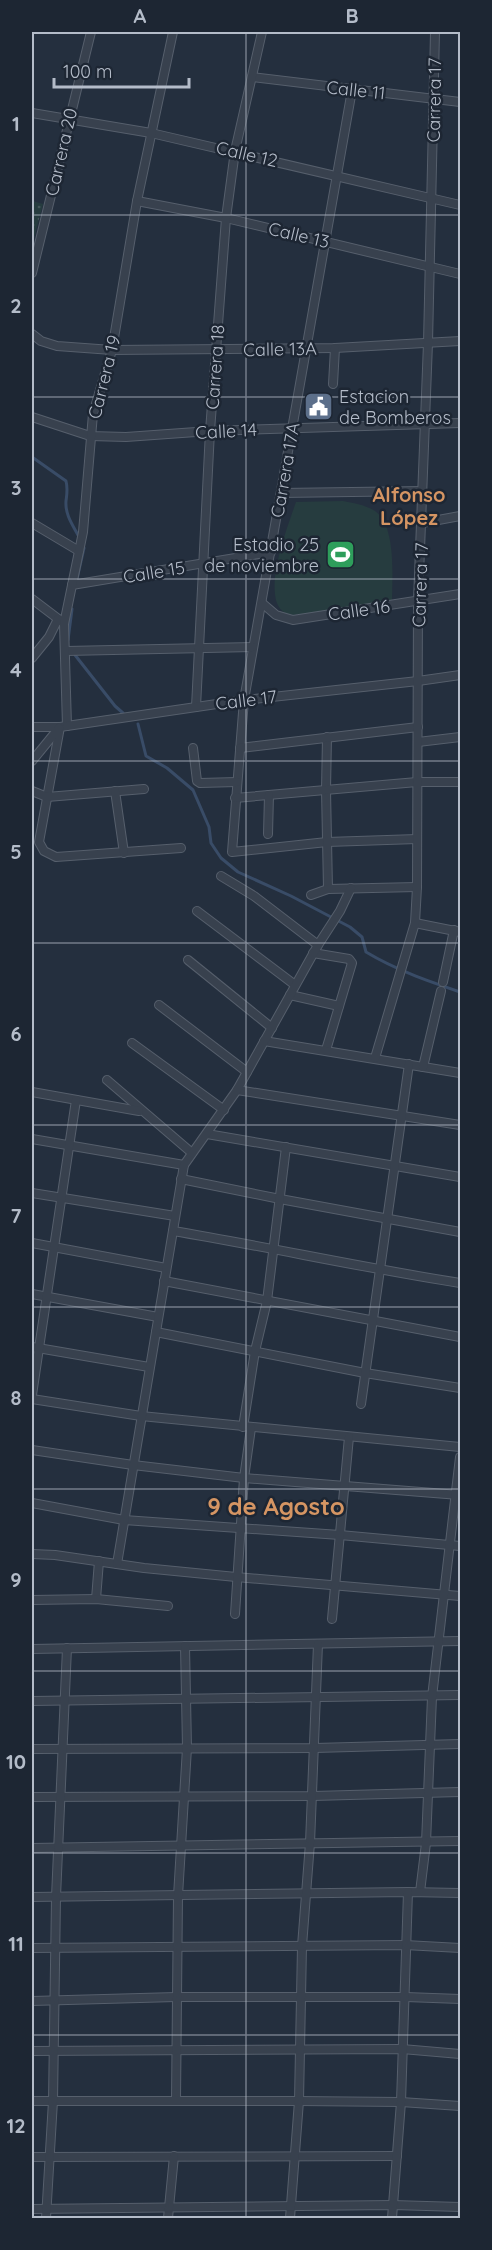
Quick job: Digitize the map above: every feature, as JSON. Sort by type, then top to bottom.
[{"type":"street","name":"Carrera 20","points":[[32,273],[91,32]]},
{"type":"street","name":"Carrera 19","points":[[124,853],[56,857],[44,851],[39,842],[63,727],[66,651],[61,621],[72,585],[83,532],[93,414],[112,350],[137,201],[173,32]]},
{"type":"street","name":"Carrera 18","points":[[196,707],[210,431],[226,218],[235,151],[262,32]]},
{"type":"street","name":"Carrera 17","points":[[375,1058],[415,923],[418,601],[431,267],[435,32]]},
{"type":"street","name":"Calle 11","points":[[252,77],[460,102]]},
{"type":"street","name":"Carrera 17A","points":[[327,842],[232,852],[244,700],[352,90]]},
{"type":"street","name":"Calle 12","points":[[32,113],[151,133],[235,151],[460,205]]},
{"type":"street","name":"Calle 13","points":[[137,201],[226,218],[460,274]]},
{"type":"street","name":"Calle 13A","points":[[32,334],[41,341],[57,346],[112,350],[335,348],[460,341]]},
{"type":"street","points":[[333,384],[335,348]]},
{"type":"street","name":"Calle 14","points":[[32,417],[90,436],[126,437],[210,431],[460,423]]},
{"type":"street","points":[[281,493],[423,491]]},
{"type":"street","points":[[422,523],[460,516]]},
{"type":"street","points":[[32,523],[79,551]]},
{"type":"street","name":"Calle 15","points":[[72,585],[271,552]]},
{"type":"street","name":"Calle 16","points":[[262,603],[276,615],[293,620],[460,594]]},
{"type":"street","points":[[32,599],[61,621],[32,658]]},
{"type":"street","points":[[66,651],[199,650],[254,647]]},
{"type":"street","name":"Calle 17","points":[[32,727],[63,727],[244,700],[460,675]]},
{"type":"street","points":[[32,761],[63,727]]},
{"type":"street","points":[[240,748],[418,727]]},
{"type":"street","points":[[327,737],[328,889]]},
{"type":"street","points":[[418,742],[460,737]]},
{"type":"street","points":[[193,748],[197,781],[200,783],[237,782]]},
{"type":"street","points":[[236,798],[417,782],[460,782]]},
{"type":"street","points":[[32,791],[47,797],[144,789]]},
{"type":"street","points":[[116,791],[124,853],[181,848]]},
{"type":"street","points":[[268,834],[269,795]]},
{"type":"street","points":[[327,842],[417,839]]},
{"type":"street","points":[[221,876],[254,896],[318,945]]},
{"type":"street","points":[[311,895],[328,889],[417,887]]},
{"type":"street","points":[[117,1564],[184,1165],[237,1090],[351,888]]},
{"type":"street","points":[[197,911],[295,985]]},
{"type":"street","points":[[415,923],[457,931],[443,982]]},
{"type":"street","points":[[313,953],[350,959],[352,963],[326,1050]]},
{"type":"street","points":[[188,960],[272,1028]]},
{"type":"street","points":[[423,1067],[441,991]]},
{"type":"street","points":[[290,995],[339,1006]]},
{"type":"street","points":[[159,1005],[247,1072]]},
{"type":"street","points":[[264,1041],[460,1073]]},
{"type":"street","points":[[132,1043],[224,1110]]},
{"type":"street","points":[[361,1404],[409,1064]]},
{"type":"street","points":[[107,1080],[192,1153]]},
{"type":"street","points":[[237,1090],[460,1125]]},
{"type":"street","points":[[32,1092],[141,1111]]},
{"type":"street","points":[[32,1395],[35,1347],[63,1198],[76,1100]]},
{"type":"street","points":[[207,1134],[460,1177]]},
{"type":"street","points":[[32,1139],[184,1165]]},
{"type":"street","points":[[235,1614],[247,1428],[255,1351],[267,1301],[286,1147]]},
{"type":"street","points":[[181,1179],[460,1232]]},
{"type":"street","points":[[32,1193],[175,1216]]},
{"type":"street","points":[[172,1231],[460,1283]]},
{"type":"street","points":[[32,1243],[166,1268]]},
{"type":"street","points":[[164,1281],[460,1337]]},
{"type":"street","points":[[32,1294],[158,1317]]},
{"type":"street","points":[[156,1332],[460,1388]]},
{"type":"street","points":[[35,1347],[149,1367]]},
{"type":"street","points":[[32,1400],[247,1428],[460,1447]]},
{"type":"street","points":[[332,1619],[349,1437]]},
{"type":"street","points":[[32,1450],[244,1478],[458,1495]]},
{"type":"street","points":[[420,1892],[426,1842],[432,1697],[458,1495],[460,1457]]},
{"type":"street","points":[[32,1503],[124,1520],[460,1546]]},
{"type":"street","points":[[32,1554],[236,1577],[460,1596]]},
{"type":"street","points":[[96,1599],[99,1562]]},
{"type":"street","points":[[32,1600],[96,1599],[168,1606]]},
{"type":"street","points":[[32,1649],[460,1641]]},
{"type":"street","points":[[290,2218],[299,2101],[302,1946],[313,1796],[318,1644]]},
{"type":"street","points":[[176,2100],[178,1896],[187,1748],[185,1646]]},
{"type":"street","points":[[46,2218],[53,2101],[56,1897],[67,1648]]},
{"type":"street","points":[[32,1701],[460,1695]]},
{"type":"street","points":[[32,1749],[315,1748],[460,1744]]},
{"type":"street","points":[[32,1797],[313,1796],[460,1792]]},
{"type":"street","points":[[32,1848],[460,1841]]},
{"type":"street","points":[[392,2218],[401,2102],[408,1892]]},
{"type":"street","points":[[32,1897],[460,1893]]},
{"type":"street","points":[[32,1948],[405,1945],[460,1948]]},
{"type":"street","points":[[32,2001],[176,1997],[460,1999]]},
{"type":"street","points":[[32,2051],[402,2049],[460,2054]]},
{"type":"street","points":[[32,2101],[401,2102],[460,2106]]},
{"type":"street","points":[[168,2218],[174,2156]]},
{"type":"street","points":[[32,2157],[397,2156]]},
{"type":"street","points":[[32,2209],[393,2205],[460,2207]]},
{"type":"green space","points":[[32,201],[43,204],[32,245]]},
{"type":"green space","points":[[343,501],[375,511],[387,529],[392,554],[392,603],[304,615],[285,613],[278,605],[275,577],[296,502]]},
{"type":"waterway","points":[[32,457],[66,481],[67,510],[78,535]]},
{"type":"waterway","points":[[77,579],[84,548]]},
{"type":"waterway","points":[[68,640],[72,609]]},
{"type":"waterway","points":[[75,655],[123,713]]},
{"type":"waterway","points":[[138,724],[146,756],[167,768],[193,790],[209,827],[211,843],[221,858],[238,872],[291,896],[350,927],[362,937],[366,952],[412,975],[460,992]]},
{"type":"place","name":"Estacion de Bomberos","points":[[318,406]]},
{"type":"place","name":"Estadio 25 de noviembre","points":[[340,554]]},
{"type":"district","name":"Alfonso López","points":[[409,506]]},
{"type":"district","name":"9 de Agosto","points":[[276,1506]]}]
